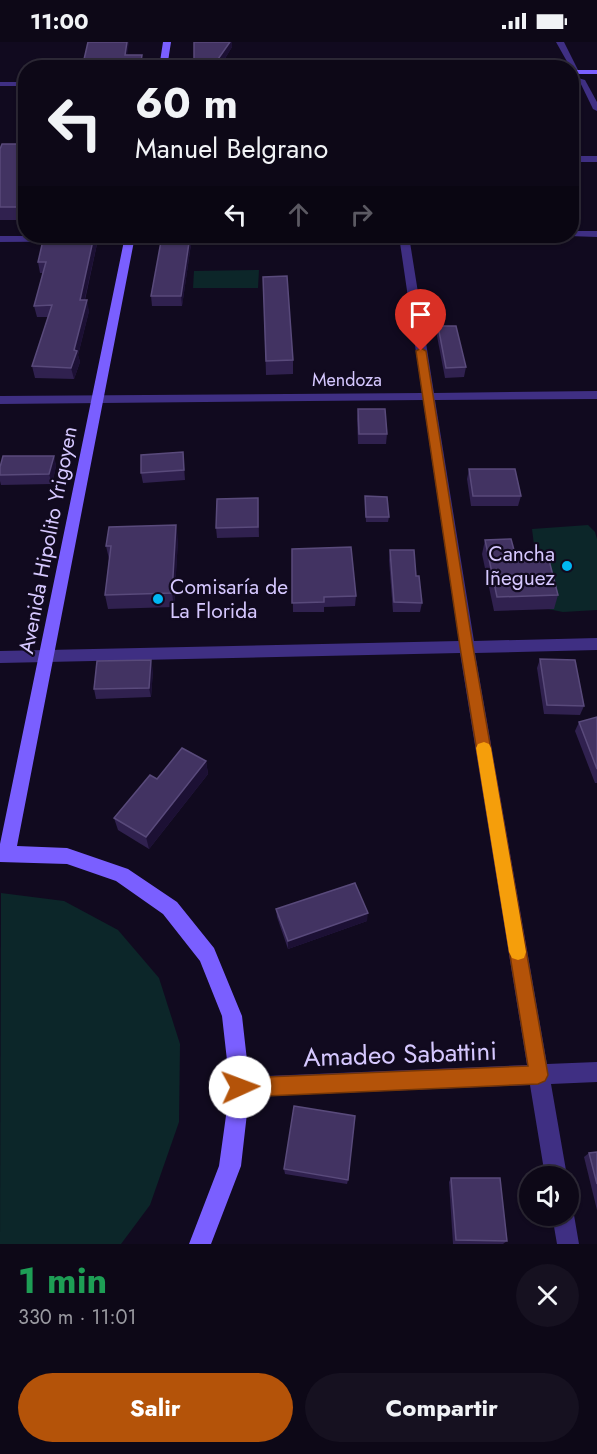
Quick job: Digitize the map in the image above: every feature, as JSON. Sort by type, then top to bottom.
[{"type":"street","points":[[164,60],[166,42]]},
{"type":"street","points":[[560,42],[569,60]]},
{"type":"street","points":[[579,75],[597,72]]},
{"type":"street","points":[[579,76],[597,80]]},
{"type":"street","points":[[579,80],[597,109]]},
{"type":"street","points":[[0,84],[18,84]]},
{"type":"street","points":[[579,159],[597,159]]},
{"type":"street","points":[[579,234],[597,234]]},
{"type":"street","points":[[0,239],[18,239]]},
{"type":"street","name":"Avenida Hipolito Yrigoyen","points":[[4,853],[46,657],[129,243]]},
{"type":"street","points":[[405,243],[466,647],[554,1166]]},
{"type":"street","name":"Mendoza","points":[[0,400],[597,395]]},
{"type":"street","points":[[0,657],[597,644]]},
{"type":"street","points":[[4,853],[67,856],[122,875],[170,908],[207,956],[232,1016],[240,1087],[230,1166],[200,1244]]},
{"type":"street","name":"Amadeo Sabattini","points":[[240,1087],[597,1072]]},
{"type":"street","points":[[565,1226],[568,1244]]},
{"type":"green space","points":[[259,270],[258,288],[193,288],[194,271]]},
{"type":"green space","name":"Cancha Iñeguez","points":[[588,525],[595,532],[597,539],[597,610],[563,612],[548,609],[536,561],[532,529]]},
{"type":"green space","points":[[1,893],[64,901],[118,930],[159,978],[180,1044],[179,1122],[150,1205],[121,1244],[0,1244]]},
{"type":"building","points":[[88,42],[127,42],[125,55],[142,55],[141,60],[84,60]]},
{"type":"building","points":[[194,42],[230,42],[217,60],[194,60]]},
{"type":"building","points":[[2,144],[18,144],[18,207],[0,207],[0,149]]},
{"type":"building","points":[[42,243],[92,243],[80,300],[87,300],[74,350],[77,351],[71,368],[32,366],[52,305],[34,306],[46,262],[38,262]]},
{"type":"building","points":[[161,243],[189,243],[181,296],[151,296]]},
{"type":"building","points":[[287,276],[293,360],[266,361],[263,277]]},
{"type":"building","points":[[438,326],[456,326],[466,367],[446,368]]},
{"type":"building","points":[[358,409],[385,409],[387,434],[359,434]]},
{"type":"building","points":[[183,452],[184,470],[141,473],[141,455]]},
{"type":"building","points":[[3,456],[54,456],[49,474],[0,475]]},
{"type":"building","points":[[469,469],[515,469],[521,496],[473,496]]},
{"type":"building","points":[[365,496],[387,497],[389,517],[366,517]]},
{"type":"building","points":[[258,498],[258,527],[216,528],[217,499]]},
{"type":"building","points":[[176,525],[172,593],[105,595],[111,546],[106,546],[109,527]]},
{"type":"building","points":[[511,539],[517,561],[549,560],[558,595],[497,597],[485,540]]},
{"type":"building","points":[[351,547],[356,596],[324,597],[324,602],[292,603],[292,549]]},
{"type":"building","points":[[390,550],[414,550],[416,576],[419,576],[422,603],[394,602]]},
{"type":"building","points":[[540,659],[575,660],[584,706],[547,705]]},
{"type":"building","points":[[151,660],[149,688],[94,689],[97,661]]},
{"type":"building","points":[[597,717],[597,769],[579,722]]},
{"type":"building","points":[[182,748],[206,761],[146,837],[114,818],[150,775],[157,779]]},
{"type":"building","points":[[355,883],[368,913],[288,941],[276,909]]},
{"type":"building","points":[[294,1106],[355,1116],[348,1180],[284,1169]]},
{"type":"building","points":[[597,1152],[597,1184],[589,1153]]},
{"type":"building","points":[[451,1178],[500,1178],[507,1241],[456,1240]]},
{"type":"slow traffic","points":[[484,748],[518,952]]},
{"type":"place","name":"Cancha Iñeguez","points":[[567,566]]},
{"type":"place","name":"Comisaría de La Florida","points":[[158,599]]},
{"type":"route","points":[[240,1087],[538,1075],[466,647],[421,351]]}]
